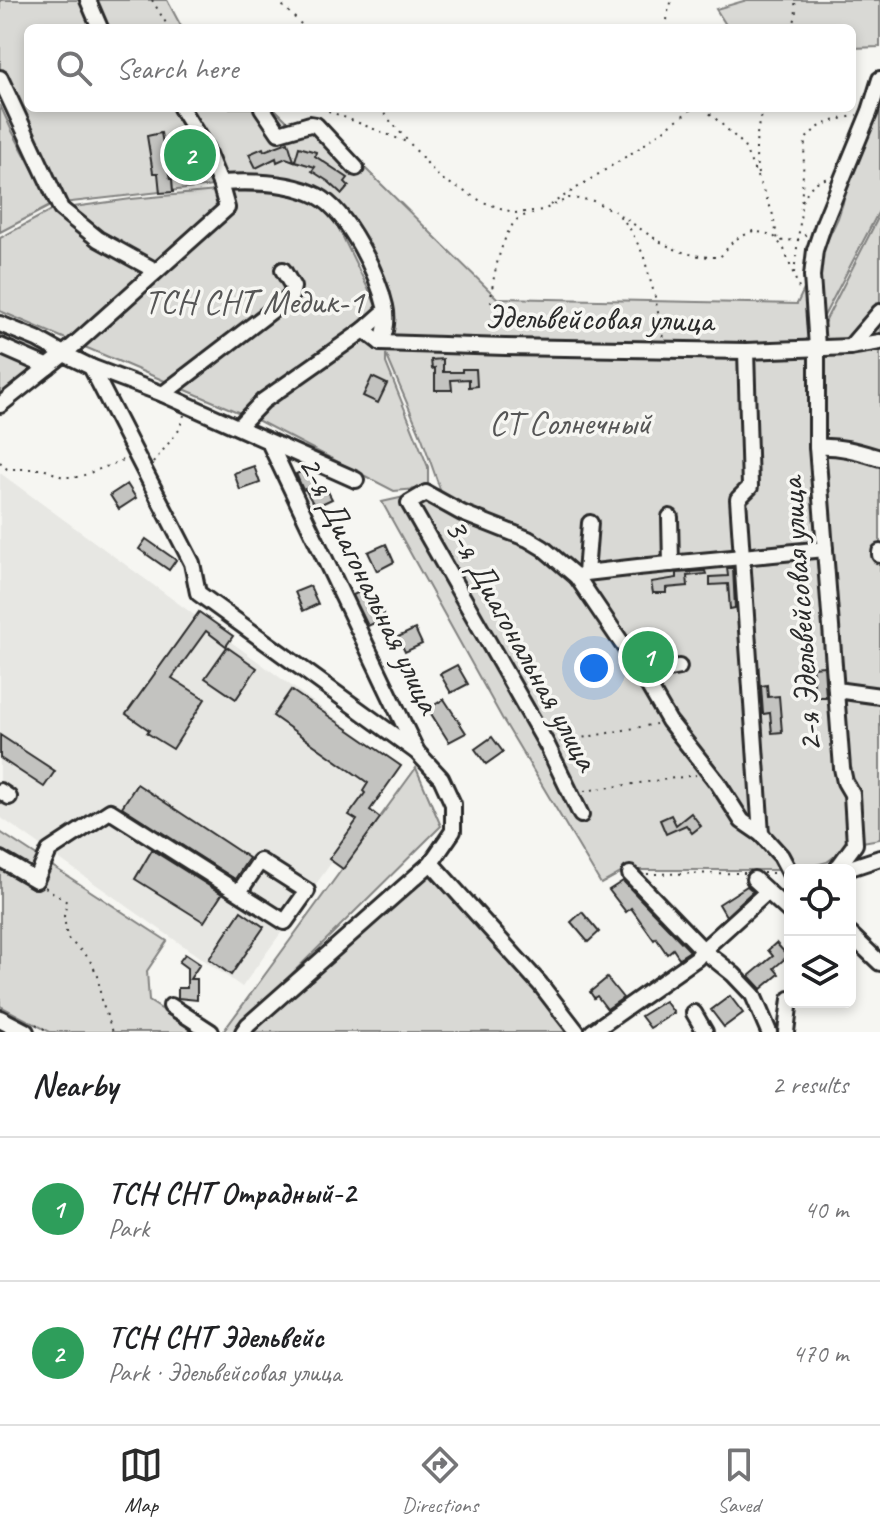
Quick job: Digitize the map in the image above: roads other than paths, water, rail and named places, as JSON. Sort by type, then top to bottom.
[{"type":"main road","points":[[0,1019],[25,1032]]},
{"type":"street","points":[[88,0],[98,24]]},
{"type":"street","points":[[0,78],[61,209],[98,239],[156,271]]},
{"type":"street","name":"2-я Эдельвейсовая улица","points":[[840,864],[855,844],[852,794],[842,768],[817,447],[817,347],[812,276],[815,250],[824,223],[880,79]]},
{"type":"street","points":[[0,405],[64,354],[227,208],[206,149],[183,112]]},
{"type":"street","points":[[265,112],[279,133],[316,125],[356,168]]},
{"type":"street","points":[[220,183],[262,181],[299,189],[320,197],[343,217],[356,238],[385,306],[386,330],[381,343],[364,330]]},
{"type":"street","points":[[163,394],[291,296],[293,287],[283,270]]},
{"type":"street","points":[[850,347],[880,312]]},
{"type":"street","points":[[238,427],[263,401],[382,314]]},
{"type":"street","points":[[4,326],[91,367],[187,404],[356,480]]},
{"type":"street","points":[[4,326],[15,337],[20,355]]},
{"type":"street","name":"Эдельвейсовая улица","points":[[381,343],[746,351],[850,347],[880,342]]},
{"type":"street","points":[[0,346],[48,367]]},
{"type":"street","points":[[746,351],[750,487],[738,499],[761,834]]},
{"type":"street","points":[[91,367],[192,563],[198,593],[417,752],[441,778],[453,804],[453,831],[431,863],[243,1032]]},
{"type":"street","name":"2-я Диагональная улица","points":[[269,442],[417,752]]},
{"type":"street","points":[[817,447],[856,451],[880,458]]},
{"type":"street","name":"3-я Диагональная улица","points":[[581,575],[528,539],[462,513],[426,493],[409,503],[547,745],[581,815]]},
{"type":"street","points":[[670,517],[671,564]]},
{"type":"street","points":[[590,523],[581,575],[669,721],[710,773],[742,821],[761,834],[786,864]]},
{"type":"street","points":[[581,575],[825,549]]},
{"type":"street","points":[[642,674],[679,667]]},
{"type":"street","points":[[836,690],[880,696]]},
{"type":"street","points":[[0,859],[36,880],[49,851],[110,811],[285,922],[307,891],[260,861],[239,892]]},
{"type":"street","points":[[856,866],[880,858]]},
{"type":"street","points":[[431,863],[540,984],[577,1032]]},
{"type":"street","points":[[630,874],[703,950],[753,995],[769,1032]]},
{"type":"street","points":[[754,875],[784,907]]},
{"type":"street","points":[[592,1032],[697,958],[767,892]]},
{"type":"street","points":[[852,936],[880,963]]},
{"type":"street","points":[[171,1006],[211,1032]]},
{"type":"street","points":[[786,1032],[789,1008]]},
{"type":"street","points":[[694,1013],[705,1032]]},
{"type":"place","name":"ТСН СНТ Эдельвейс","points":[[190,155]]},
{"type":"place","name":"ТСН СНТ Отрадный-2","points":[[648,657]]},
{"type":"park label","name":"ТСН СНТ Медик-1","points":[[254,301]]},
{"type":"park label","name":"СТ Солнечный","points":[[570,422]]}]
